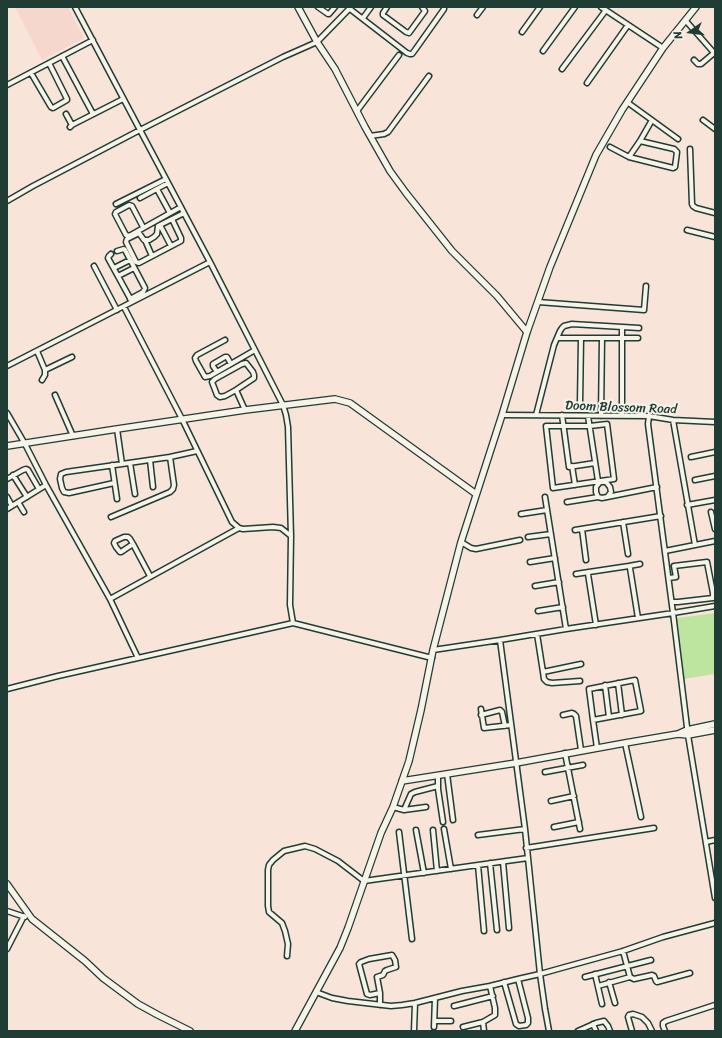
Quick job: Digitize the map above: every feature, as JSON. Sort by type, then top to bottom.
[{"type":"street","points":[[75,7],[210,262],[283,405],[288,426],[291,536],[290,605],[293,624]]},
{"type":"street","points":[[298,7],[317,42],[335,69],[390,171],[452,250],[497,296],[527,332]]},
{"type":"street","points":[[318,7],[329,14],[335,7]]},
{"type":"street","points":[[363,18],[371,7]]},
{"type":"street","points":[[388,7],[383,15],[409,33],[425,11],[422,7]]},
{"type":"street","points":[[7,201],[140,130],[283,57],[317,42],[351,8],[407,53],[412,54],[444,7]]},
{"type":"street","points":[[477,15],[482,7]]},
{"type":"street","points":[[522,32],[540,7]]},
{"type":"street","points":[[543,51],[575,7]]},
{"type":"street","points":[[601,7],[663,48]]},
{"type":"street","points":[[295,1031],[340,948],[381,833],[393,807],[402,781],[410,753],[433,650],[461,542],[527,332],[550,267],[596,155],[627,102],[663,48],[696,7]]},
{"type":"street","points":[[562,69],[606,10]]},
{"type":"street","points":[[686,21],[715,53],[701,64],[698,64],[694,60]]},
{"type":"street","points":[[587,83],[628,25]]},
{"type":"street","points":[[7,85],[93,40]]},
{"type":"street","points":[[357,110],[399,55]]},
{"type":"street","points":[[62,56],[93,114]]},
{"type":"street","points":[[31,73],[51,108],[53,108],[68,99],[49,63]]},
{"type":"street","points":[[370,136],[388,132],[429,76]]},
{"type":"street","points":[[66,114],[71,126],[123,99]]},
{"type":"street","points":[[627,102],[678,139]]},
{"type":"street","points":[[629,157],[652,120]]},
{"type":"street","points":[[703,120],[715,129]]},
{"type":"street","points":[[610,147],[629,157],[673,168],[675,167],[677,152],[640,141]]},
{"type":"street","points":[[690,149],[692,204],[696,208],[715,213]]},
{"type":"street","points":[[116,204],[166,179]]},
{"type":"street","points":[[140,198],[168,183]]},
{"type":"street","points":[[157,189],[170,213]]},
{"type":"street","points":[[143,227],[132,206],[129,205],[116,212],[115,214],[127,236],[129,236],[181,207]]},
{"type":"street","points":[[145,240],[149,240],[155,236],[158,231],[158,226],[184,213]]},
{"type":"street","points":[[152,256],[145,240],[142,239],[139,233],[127,239],[126,242],[136,262],[152,256],[182,240],[172,219]]},
{"type":"street","points":[[160,225],[171,246]]},
{"type":"street","points":[[687,230],[715,237]]},
{"type":"street","points":[[7,366],[124,307],[144,292],[145,288],[125,250],[118,251]]},
{"type":"street","points":[[111,254],[108,258],[131,301]]},
{"type":"street","points":[[114,268],[130,260]]},
{"type":"street","points":[[131,301],[210,262]]},
{"type":"street","points":[[94,266],[117,310]]},
{"type":"street","points":[[118,276],[134,268]]},
{"type":"street","points":[[538,302],[644,310],[646,286]]},
{"type":"street","points":[[124,307],[182,419],[232,522],[239,528],[243,529],[277,527],[284,530],[291,536]]},
{"type":"street","points":[[536,415],[554,345],[564,326],[572,324],[638,328]]},
{"type":"street","points":[[622,328],[622,416]]},
{"type":"street","points":[[557,338],[638,338]]},
{"type":"street","points":[[580,404],[581,338]]},
{"type":"street","points":[[601,416],[602,338]]},
{"type":"street","points":[[225,340],[195,358],[205,377],[210,376],[255,350]]},
{"type":"street","points":[[36,351],[45,370],[45,375],[42,380]]},
{"type":"street","points":[[45,370],[72,357]]},
{"type":"street","points":[[217,372],[213,364],[225,357],[227,357],[231,364]]},
{"type":"street","points":[[246,363],[253,372],[254,378],[236,390],[220,397],[212,382],[246,363]]},
{"type":"street","points":[[236,390],[245,410]]},
{"type":"street","points":[[55,395],[73,436]]},
{"type":"street","points":[[7,446],[182,419],[335,399],[350,403],[476,494]]},
{"type":"street","points":[[7,413],[110,599],[138,658]]},
{"type":"street","name":"Doom Blossom Road","points":[[502,415],[649,416],[672,420],[715,422]]},
{"type":"street","points":[[562,415],[569,467],[595,463]]},
{"type":"street","points":[[588,416],[598,481]]},
{"type":"street","points":[[649,416],[648,424],[688,733],[715,897]]},
{"type":"street","points":[[60,420],[65,418]]},
{"type":"street","points":[[672,420],[695,545]]},
{"type":"street","points":[[608,424],[614,479],[553,488],[546,426],[563,426],[608,424]]},
{"type":"street","points":[[117,429],[122,464]]},
{"type":"street","points":[[114,483],[69,493],[64,492],[60,479],[61,474],[66,472],[170,457],[197,451]]},
{"type":"street","points":[[691,457],[715,452]]},
{"type":"street","points":[[111,517],[170,492],[173,489],[174,485],[170,457]]},
{"type":"street","points":[[150,460],[153,487]]},
{"type":"street","points":[[130,463],[135,494]]},
{"type":"street","points":[[112,465],[118,499]]},
{"type":"street","points":[[572,466],[575,485]]},
{"type":"street","points":[[7,479],[23,470],[28,470],[39,489]]},
{"type":"street","points":[[14,475],[27,497]]},
{"type":"street","points":[[695,480],[715,476]]},
{"type":"street","points":[[598,497],[596,486],[600,482],[606,482],[610,487],[608,496]]},
{"type":"street","points":[[7,509],[46,485]]},
{"type":"street","points":[[567,502],[598,497],[602,498],[657,488]]},
{"type":"street","points":[[7,497],[12,506]]},
{"type":"street","points":[[545,497],[566,629]]},
{"type":"street","points":[[687,505],[715,500]]},
{"type":"street","points":[[18,502],[24,512]]},
{"type":"street","points":[[521,514],[547,510]]},
{"type":"street","points":[[712,512],[715,529]]},
{"type":"street","points":[[575,530],[661,516]]},
{"type":"street","points":[[623,522],[628,554]]},
{"type":"street","points":[[110,599],[239,528]]},
{"type":"street","points":[[582,529],[586,560]]},
{"type":"street","points":[[528,538],[551,534]]},
{"type":"street","points":[[133,544],[120,552],[114,543],[126,536],[130,539],[133,544],[150,576]]},
{"type":"street","points":[[461,542],[471,548],[476,549],[520,540]]},
{"type":"street","points":[[665,551],[715,541]]},
{"type":"street","points":[[530,562],[555,558]]},
{"type":"street","points":[[669,578],[676,577],[674,566],[707,562],[713,592],[713,598],[672,602]]},
{"type":"street","points":[[576,574],[640,564]]},
{"type":"street","points":[[629,566],[638,618]]},
{"type":"street","points":[[589,572],[588,574],[596,625]]},
{"type":"street","points":[[535,586],[559,582]]},
{"type":"street","points":[[433,650],[715,606]]},
{"type":"street","points":[[538,611],[563,607]]},
{"type":"street","points":[[7,689],[293,624],[432,658]]},
{"type":"street","points":[[536,634],[544,679],[547,682],[552,683],[580,681]]},
{"type":"street","points":[[500,640],[525,829],[544,1008],[549,1031]]},
{"type":"street","points":[[543,672],[581,664]]},
{"type":"street","points":[[593,720],[641,711],[635,680],[589,689],[593,720],[597,748]]},
{"type":"street","points":[[618,683],[622,715]]},
{"type":"street","points":[[605,685],[609,717]]},
{"type":"street","points":[[481,709],[484,728],[511,725]]},
{"type":"street","points":[[481,715],[500,710],[502,712],[505,726]]},
{"type":"street","points":[[564,714],[574,714],[576,716],[581,750]]},
{"type":"street","points":[[688,733],[715,724]]},
{"type":"street","points":[[402,781],[516,763],[624,742],[715,730]]},
{"type":"street","points":[[624,742],[641,817]]},
{"type":"street","points":[[565,753],[580,829]]},
{"type":"street","points":[[545,772],[583,765]]},
{"type":"street","points":[[447,774],[453,820]]},
{"type":"street","points":[[438,776],[443,822]]},
{"type":"street","points":[[404,810],[411,794],[438,786]]},
{"type":"street","points":[[551,801],[574,796]]},
{"type":"street","points":[[393,807],[404,810],[426,807]]},
{"type":"street","points":[[554,827],[579,822]]},
{"type":"street","points":[[526,848],[654,828]]},
{"type":"street","points":[[444,829],[451,869]]},
{"type":"street","points":[[478,835],[525,829]]},
{"type":"street","points":[[416,830],[424,873]]},
{"type":"street","points":[[433,830],[438,871]]},
{"type":"street","points":[[400,832],[412,939]]},
{"type":"street","points":[[706,842],[715,840]]},
{"type":"street","points":[[288,956],[286,931],[282,923],[269,912],[268,906],[269,865],[284,851],[305,846],[309,847],[338,861],[364,881],[528,858]]},
{"type":"street","points":[[503,862],[509,928]]},
{"type":"street","points":[[490,863],[497,930]]},
{"type":"street","points":[[478,865],[484,931]]},
{"type":"street","points":[[7,884],[32,919],[85,961],[103,978],[138,1004],[190,1031]]},
{"type":"street","points":[[7,911],[32,919]]},
{"type":"street","points":[[7,949],[24,916]]},
{"type":"street","points":[[316,992],[339,1000],[380,1005],[391,1006],[415,1003],[462,990],[490,986],[518,978],[540,974],[623,951],[663,937],[715,922]]},
{"type":"street","points":[[623,951],[630,977]]},
{"type":"street","points":[[380,993],[370,995],[367,994],[359,964],[360,962],[369,959],[392,955],[395,960],[396,968],[387,970],[383,975],[377,977],[380,993],[380,1005]]},
{"type":"street","points":[[585,977],[651,960]]},
{"type":"street","points":[[598,986],[630,977],[634,979],[652,975],[657,982],[690,973]]},
{"type":"street","points":[[595,974],[602,1004]]},
{"type":"street","points":[[504,982],[516,1024],[519,1026],[526,1025],[528,1023],[528,1018],[518,978]]},
{"type":"street","points":[[610,982],[615,1003]]},
{"type":"street","points":[[463,1027],[483,1022],[496,1015],[490,986]]},
{"type":"street","points":[[454,1006],[493,996]]},
{"type":"street","points":[[434,998],[434,1027]]},
{"type":"street","points":[[414,1031],[415,1003]]},
{"type":"street","points":[[665,1031],[663,1023],[666,1021],[715,1005]]},
{"type":"street","points":[[632,1031],[628,1017],[629,1015],[633,1014],[642,1017],[648,1023],[652,1031]]},
{"type":"street","points":[[435,1021],[451,1021]]},
{"type":"street","points":[[578,1031],[604,1021],[610,1031]]},
{"type":"street","points":[[483,1022],[484,1031]]},
{"type":"street","points":[[593,1024],[596,1031]]},
{"type":"shaded area","points":[[15,7],[68,7],[84,38],[42,60]]},
{"type":"green space","points":[[715,613],[715,674],[684,679],[677,618]]}]
